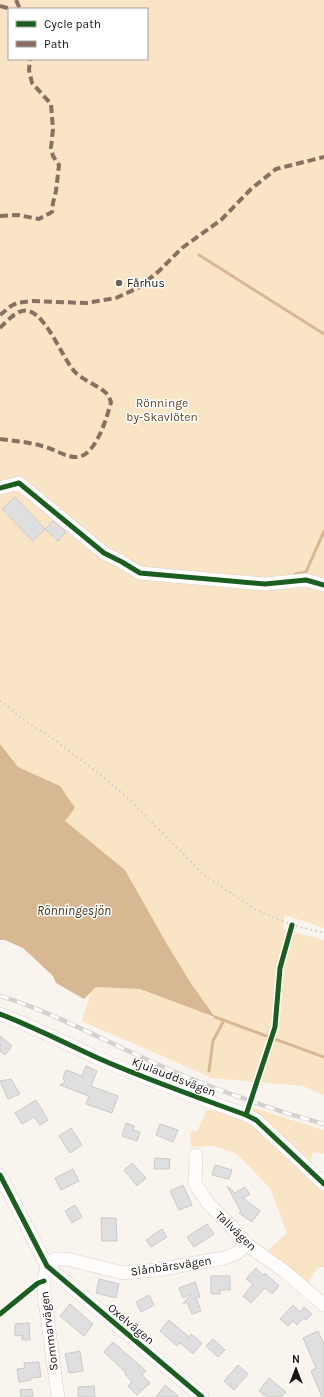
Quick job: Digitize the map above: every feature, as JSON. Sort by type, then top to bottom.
[{"type":"street","points":[[0,488],[19,483],[104,553],[140,573],[265,584],[306,580],[324,585]]},
{"type":"street","name":"Kjulauddsvägen","points":[[0,1014],[23,1022],[99,1058],[173,1089],[256,1120],[324,1184]]},
{"type":"street","name":"Tallvägen","points":[[196,1155],[196,1183],[207,1202],[232,1227],[246,1244],[283,1270],[324,1305]]},
{"type":"street","points":[[0,1175],[47,1266]]},
{"type":"street","name":"Slånbärsvägen","points":[[47,1266],[55,1259],[67,1259],[123,1272],[156,1270],[224,1258],[237,1253],[246,1244]]},
{"type":"street","name":"Sommarvägen","points":[[47,1266],[44,1281],[44,1293],[58,1397]]},
{"type":"street","name":"Oxelvägen","points":[[47,1266],[202,1397]]},
{"type":"path","points":[[0,700],[25,721],[52,738],[97,772],[131,801],[204,875],[256,910],[292,925],[324,934]]},
{"type":"path","points":[[290,932],[292,925]]},
{"type":"green space","name":"Rönninge by-Skavlöten","points":[[0,0],[324,0],[324,928],[285,915],[283,929],[324,940],[324,1095],[303,1086],[212,1078],[82,1021],[91,992],[96,987],[140,989],[215,1016],[212,1011],[194,1004],[0,760]]},
{"type":"green space","points":[[251,1107],[324,1130],[324,1154],[313,1152],[310,1164],[251,1114]]},
{"type":"green space","points":[[207,1110],[240,1116],[250,1120],[324,1190],[324,1267],[317,1268],[307,1284],[268,1250],[287,1233],[270,1188],[237,1154],[214,1146],[191,1147],[190,1132],[197,1131]]},
{"type":"water","name":"Rönningesjön","points":[[0,744],[18,767],[60,786],[75,808],[65,821],[125,870],[168,946],[192,985],[215,1017],[140,989],[96,987],[84,999],[56,983],[53,976],[23,948],[5,940],[0,940]]},
{"type":"building","points":[[15,497],[45,529],[33,541],[2,509]]},
{"type":"building","points":[[53,521],[66,532],[58,541],[45,529]]},
{"type":"building","points":[[0,1036],[12,1046],[5,1055],[0,1051]]},
{"type":"building","points":[[86,1066],[97,1071],[91,1086],[118,1096],[112,1113],[86,1104],[89,1096],[60,1085],[65,1082],[63,1078],[66,1070],[82,1076]]},
{"type":"building","points":[[11,1079],[20,1094],[8,1099],[0,1081]]},
{"type":"building","points":[[36,1100],[48,1120],[40,1125],[34,1117],[22,1124],[15,1113]]},
{"type":"building","points":[[126,1123],[134,1126],[133,1130],[140,1132],[137,1141],[122,1136]]},
{"type":"building","points":[[160,1124],[178,1130],[173,1142],[156,1135]]},
{"type":"building","points":[[71,1128],[82,1145],[70,1153],[59,1136]]},
{"type":"building","points":[[155,1158],[170,1159],[169,1169],[154,1169]]},
{"type":"building","points":[[132,1163],[146,1178],[137,1186],[124,1170]]},
{"type":"building","points":[[215,1165],[232,1170],[229,1179],[212,1175]]},
{"type":"building","points":[[73,1169],[79,1181],[61,1190],[55,1178]]},
{"type":"building","points":[[183,1185],[192,1205],[179,1210],[170,1191]]},
{"type":"building","points":[[227,1186],[235,1193],[245,1187],[250,1194],[243,1198],[260,1211],[252,1222],[239,1213],[241,1212]]},
{"type":"building","points":[[75,1205],[82,1217],[72,1223],[65,1211]]},
{"type":"building","points":[[101,1218],[116,1218],[117,1241],[102,1241]]},
{"type":"building","points":[[207,1224],[214,1234],[194,1247],[187,1237]]},
{"type":"building","points":[[162,1229],[167,1237],[151,1247],[146,1240]]},
{"type":"building","points":[[256,1268],[263,1275],[265,1273],[279,1286],[272,1294],[265,1288],[251,1303],[243,1296],[253,1284],[246,1279]]},
{"type":"building","points":[[211,1276],[230,1276],[230,1290],[220,1290],[220,1294],[211,1294]]},
{"type":"building","points":[[99,1279],[119,1284],[116,1298],[96,1293]]},
{"type":"building","points":[[195,1282],[200,1297],[196,1298],[201,1311],[192,1314],[187,1302],[183,1304],[191,1294],[183,1298],[179,1288]]},
{"type":"building","points":[[149,1295],[154,1305],[141,1312],[136,1302]]},
{"type":"building","points":[[70,1304],[93,1324],[84,1336],[60,1316]]},
{"type":"building","points":[[293,1305],[300,1312],[304,1307],[312,1314],[306,1320],[303,1318],[297,1325],[293,1321],[288,1326],[280,1319]]},
{"type":"building","points":[[169,1320],[189,1337],[191,1334],[202,1343],[193,1354],[180,1343],[177,1346],[160,1331]]},
{"type":"building","points":[[29,1323],[30,1340],[22,1340],[22,1335],[15,1336],[15,1324]]},
{"type":"building","points":[[318,1331],[324,1344],[324,1397],[322,1397],[311,1371],[316,1368],[303,1338]]},
{"type":"building","points":[[213,1339],[225,1350],[218,1357],[206,1346]]},
{"type":"building","points":[[113,1342],[146,1371],[142,1375],[150,1383],[137,1395],[128,1386],[132,1382],[125,1374],[126,1373],[104,1352]]},
{"type":"building","points":[[80,1351],[83,1371],[69,1373],[65,1354]]},
{"type":"building","points":[[39,1362],[41,1377],[31,1378],[31,1380],[19,1382],[17,1369],[25,1368],[24,1363]]},
{"type":"building","points":[[238,1365],[248,1374],[234,1390],[224,1381]]},
{"type":"building","points":[[269,1378],[286,1392],[281,1397],[267,1397],[259,1391]]},
{"type":"building","points":[[165,1385],[179,1397],[156,1397]]},
{"type":"building","points":[[94,1386],[95,1397],[78,1397],[78,1387]]},
{"type":"building","points":[[32,1389],[33,1397],[21,1397],[20,1390]]},
{"type":"waterway","points":[[199,255],[324,334]]},
{"type":"waterway","points":[[295,574],[306,572],[324,531]]},
{"type":"waterway","points":[[215,1017],[324,1057]]},
{"type":"waterway","points":[[209,1071],[213,1041],[224,1020]]},
{"type":"railway","points":[[0,996],[19,1002],[57,1018],[150,1061],[214,1088],[258,1104],[324,1124]]},
{"type":"marked path","points":[[16,0],[20,8]]},
{"type":"marked path","points":[[0,6],[8,8]]},
{"type":"marked path","points":[[0,216],[18,215],[39,219],[52,212],[59,165],[53,156],[51,148],[53,129],[51,104],[32,83],[29,70],[30,60]]},
{"type":"marked path","points":[[0,315],[17,303],[32,301],[86,303],[116,298],[138,288],[159,271],[182,248],[221,220],[251,189],[276,169],[324,157]]},
{"type":"marked path","points":[[0,328],[13,316],[22,311],[30,311],[38,316],[76,373],[83,379],[104,391],[108,395],[111,402],[100,435],[90,450],[84,455],[73,457],[46,447],[0,439]]},
{"type":"cycle path","points":[[0,488],[19,483],[104,553],[140,573],[265,584],[306,580],[324,585]]},
{"type":"cycle path","points":[[246,1115],[275,1027],[280,968],[292,925]]},
{"type":"cycle path","points":[[0,1014],[118,1067],[256,1120],[324,1184]]},
{"type":"cycle path","points":[[0,1175],[47,1266],[202,1397]]},
{"type":"cycle path","points":[[0,1314],[38,1283],[44,1281]]},
{"type":"place","name":"Fårhus","points":[[119,283]]}]
